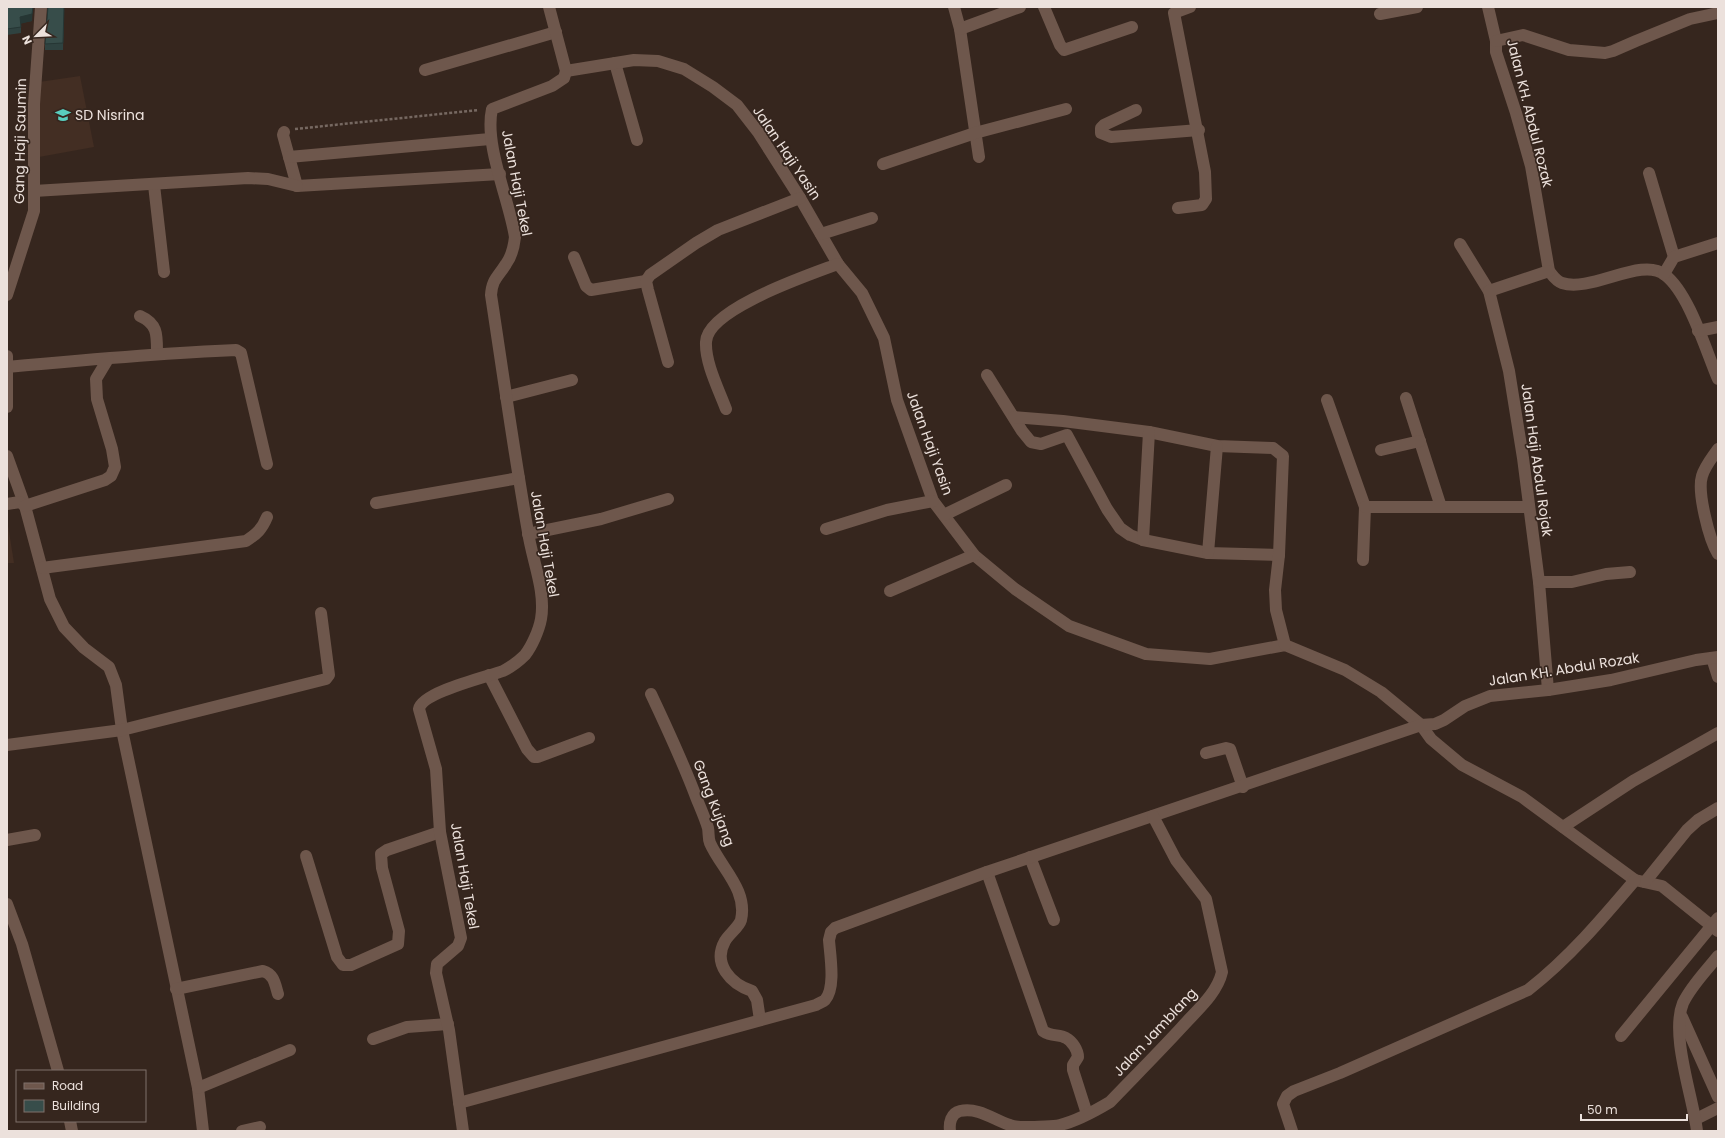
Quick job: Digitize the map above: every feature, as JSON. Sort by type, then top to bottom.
[{"type":"street","name":"Gang Haji Saumin","points":[[7,295],[34,211],[34,104],[41,7]]},
{"type":"street","points":[[492,109],[552,86],[564,78],[566,71],[549,7]]},
{"type":"street","points":[[954,7],[960,29],[979,157]]},
{"type":"street","points":[[960,29],[1020,7]]},
{"type":"street","points":[[1044,7],[1060,45],[1064,50],[1132,27]]},
{"type":"street","points":[[1178,208],[1202,205],[1206,199],[1206,172],[1174,13],[1190,7]]},
{"type":"street","points":[[1380,14],[1417,7]]},
{"type":"street","name":"Jalan KH. Abdul Rozak","points":[[1488,7],[1496,41],[1496,52],[1516,113],[1531,166],[1549,271]]},
{"type":"street","points":[[1496,41],[1523,36],[1569,50],[1605,53],[1690,20],[1718,13]]},
{"type":"street","points":[[425,70],[556,32]]},
{"type":"street","name":"Jalan Haji Yasin","points":[[566,71],[634,60],[658,61],[684,69],[713,87],[737,105],[758,132],[800,198],[838,264],[862,293],[884,338],[897,400],[933,501],[974,555],[1015,589],[1070,626],[1146,654],[1210,659],[1285,645]]},
{"type":"street","points":[[615,63],[637,140]]},
{"type":"street","name":"Jalan Haji Tekel","points":[[463,1131],[448,1024],[436,974],[437,964],[458,946],[462,938],[440,832],[436,769],[419,709],[420,705],[427,698],[461,683],[504,670],[514,665],[525,654],[541,619],[540,589],[528,534],[491,295],[495,277],[507,264],[514,249],[514,237],[500,174],[490,138],[490,116],[492,109]]},
{"type":"street","points":[[883,164],[975,133],[1066,109]]},
{"type":"street","points":[[1136,110],[1104,125],[1101,128],[1101,133],[1111,137],[1198,130]]},
{"type":"street","points":[[284,132],[283,135],[297,186]]},
{"type":"street","points":[[289,157],[490,138]]},
{"type":"street","points":[[1649,173],[1674,257]]},
{"type":"street","points":[[34,191],[154,185],[248,178],[268,179],[297,186],[500,174]]},
{"type":"street","points":[[154,185],[164,272]]},
{"type":"street","points":[[574,257],[586,286],[591,290],[646,281],[653,272],[718,230],[800,198]]},
{"type":"street","points":[[821,234],[872,218]]},
{"type":"street","points":[[1664,274],[1674,257],[1718,243]]},
{"type":"street","name":"Jalan Haji Abdul Rojak","points":[[1460,244],[1489,291],[1509,371],[1530,507],[1539,582],[1548,690]]},
{"type":"street","points":[[726,409],[708,357],[706,342],[710,329],[740,305],[776,288],[838,264]]},
{"type":"street","points":[[1489,291],[1549,271],[1555,279],[1562,283],[1578,285],[1648,269],[1664,274],[1683,295],[1718,379]]},
{"type":"street","points":[[646,281],[668,362]]},
{"type":"street","points":[[140,316],[148,319],[154,326],[157,340],[157,354]]},
{"type":"street","points":[[1698,331],[1718,327]]},
{"type":"street","points":[[7,407],[7,363],[108,359],[157,354],[236,350],[240,353],[267,464]]},
{"type":"street","points":[[25,506],[106,480],[110,476],[115,467],[112,449],[97,399],[96,379],[108,359]]},
{"type":"street","points":[[987,375],[1022,431],[1031,442],[1041,444],[1067,435]]},
{"type":"street","points":[[506,397],[572,380]]},
{"type":"street","points":[[1406,398],[1441,507]]},
{"type":"street","points":[[1327,400],[1365,507],[1363,560]]},
{"type":"street","points":[[1014,417],[1063,421],[1149,432],[1217,446],[1273,448],[1283,456],[1279,555],[1275,590],[1276,610],[1285,645],[1345,670],[1381,692],[1421,725],[1430,739],[1462,765],[1522,798],[1640,881],[1662,886],[1716,925],[1621,1036]]},
{"type":"street","points":[[1063,421],[1067,435],[1107,509],[1120,528],[1130,535],[1143,540],[1208,553],[1279,555]]},
{"type":"street","points":[[1143,540],[1149,432]]},
{"type":"street","points":[[1381,450],[1420,441]]},
{"type":"street","points":[[1208,553],[1217,446]]},
{"type":"street","points":[[1717,548],[1701,499],[1700,486],[1702,476],[1718,449]]},
{"type":"street","points":[[7,456],[25,506],[50,599],[64,627],[84,648],[109,667],[116,685],[122,730],[198,1088],[203,1131]]},
{"type":"street","points":[[376,503],[519,478]]},
{"type":"street","points":[[944,515],[1006,485]]},
{"type":"street","points":[[528,534],[601,519],[668,499]]},
{"type":"street","points":[[826,529],[887,510],[933,501]]},
{"type":"street","points":[[7,504],[20,502],[25,506]]},
{"type":"street","points":[[1365,507],[1530,507]]},
{"type":"street","points":[[42,568],[246,540],[256,535],[262,528],[267,517]]},
{"type":"street","points":[[890,591],[974,555]]},
{"type":"street","points":[[1539,582],[1572,582],[1606,574],[1630,572]]},
{"type":"street","points":[[7,745],[122,730],[326,679],[329,675],[321,613]]},
{"type":"street","points":[[1715,658],[1718,677]]},
{"type":"street","name":"Jalan KH. Abdul Rozak","points":[[459,1103],[816,1005],[824,1001],[829,994],[831,986],[829,940],[831,932],[835,928],[987,872],[1243,787],[1421,725],[1435,724],[1444,720],[1465,706],[1490,696],[1548,690],[1611,680],[1696,660],[1715,658]]},
{"type":"street","points":[[489,675],[527,749],[534,757],[538,757],[589,738]]},
{"type":"street","name":"Gang Kujang","points":[[651,694],[690,781],[708,828],[710,842],[739,893],[742,911],[741,922],[725,941],[720,954],[722,963],[731,980],[741,987],[752,991],[757,1000],[760,1020]]},
{"type":"street","points":[[1563,827],[1633,781],[1718,733]]},
{"type":"street","points":[[1206,753],[1226,748],[1230,749],[1243,787]]},
{"type":"street","points":[[1292,1131],[1283,1104],[1287,1096],[1294,1091],[1340,1073],[1528,990],[1548,975],[1588,936],[1687,830],[1698,820],[1718,808]]},
{"type":"street","name":"Jalan Jamblang","points":[[950,1131],[950,1121],[957,1112],[961,1111],[975,1111],[1011,1125],[1023,1127],[1059,1125],[1087,1114],[1110,1102],[1172,1038],[1214,991],[1220,981],[1222,972],[1206,899],[1176,860],[1153,816]]},
{"type":"street","points":[[306,856],[337,957],[343,964],[352,966],[398,944],[399,931],[382,868],[381,854],[387,850],[440,832]]},
{"type":"street","points":[[7,840],[35,835]]},
{"type":"street","points":[[1030,857],[1054,920]]},
{"type":"street","points":[[987,872],[1044,1031],[1051,1035],[1067,1038],[1076,1049],[1078,1057],[1073,1064],[1073,1070],[1087,1114]]},
{"type":"street","points":[[7,904],[22,944],[58,1070]]},
{"type":"street","points":[[1718,956],[1687,996],[1683,1005],[1680,1045],[1696,1125],[1718,1108]]},
{"type":"street","points":[[176,989],[263,971],[269,973],[273,978],[278,994]]},
{"type":"street","points":[[1681,1016],[1718,1097]]},
{"type":"street","points":[[373,1039],[407,1026],[448,1024]]},
{"type":"street","points":[[198,1088],[290,1050]]},
{"type":"street","points":[[242,1131],[260,1127]]},
{"type":"path","points":[[284,132],[296,129],[492,109]]},
{"type":"shaded area","name":"SD Nisrina","points":[[80,76],[94,147],[39,157],[39,82]]},
{"type":"shaded area","points":[[7,519],[14,563],[7,563]]},
{"type":"building","points":[[7,7],[33,7],[32,14],[20,17],[21,27],[7,29]]},
{"type":"building","points":[[48,7],[64,7],[63,43],[45,44]]},
{"type":"place","name":"SD Nisrina","points":[[63,115]]}]
